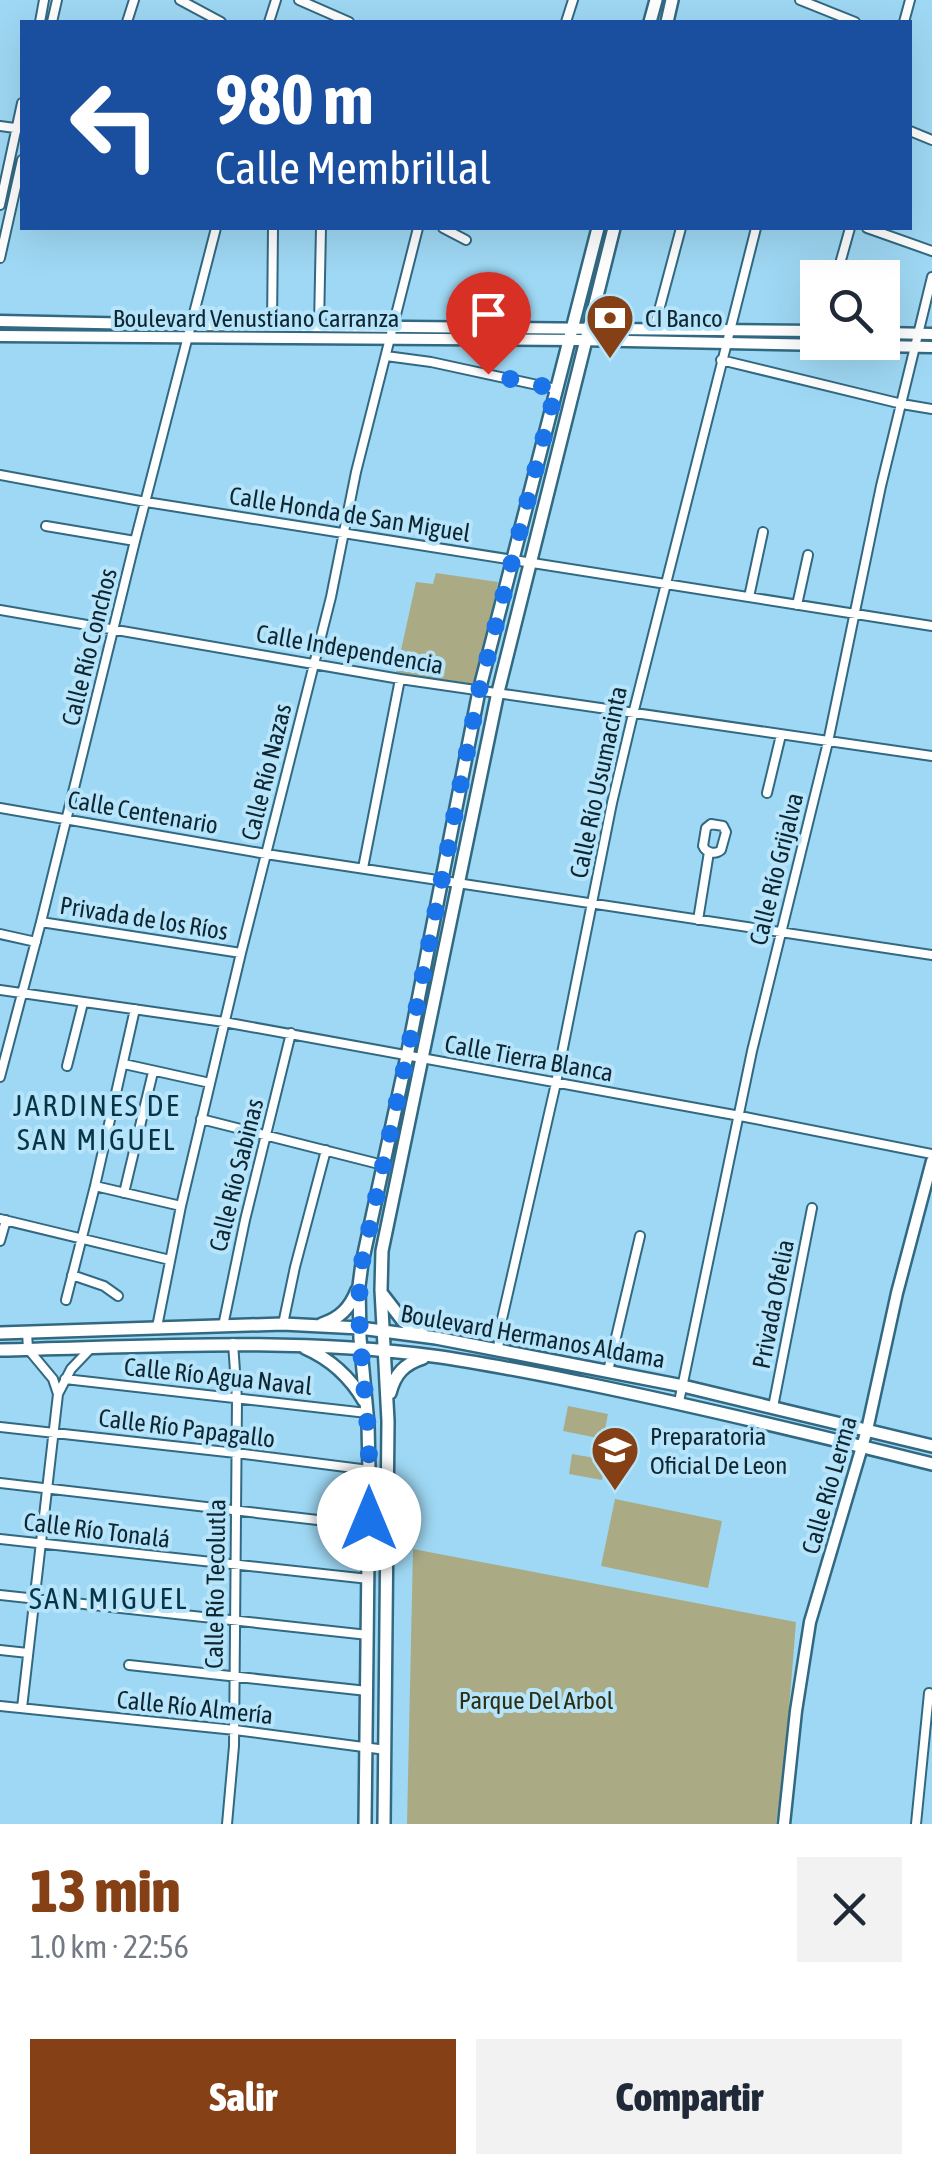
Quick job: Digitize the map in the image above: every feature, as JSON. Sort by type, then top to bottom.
[{"type":"main road","points":[[365,1824],[369,1470],[360,1328],[362,1262],[479,691],[597,230]]},
{"type":"main road","points":[[384,1824],[387,1412],[382,1251],[498,692],[614,230]]},
{"type":"main road","name":"Boulevard Venustiano Carranza","points":[[0,321],[391,339],[588,334],[725,344],[916,340],[932,334]]},
{"type":"main road","name":"Boulevard Venustiano Carranza","points":[[0,336],[272,326],[394,326],[570,334]]},
{"type":"main road","name":"Boulevard Venustiano Carranza","points":[[588,334],[654,329],[800,331]]},
{"type":"main road","name":"Boulevard Venustiano Carranza","points":[[900,337],[932,347]]},
{"type":"main road","name":"Calle Río Lerma","points":[[784,1824],[810,1622],[867,1430],[932,1158]]},
{"type":"main road","points":[[318,1325],[344,1312],[359,1286]]},
{"type":"main road","points":[[381,1290],[402,1321],[436,1338]]},
{"type":"main road","name":"Boulevard Hermanos Aldama","points":[[0,1333],[283,1324],[360,1328],[498,1349],[682,1386],[932,1446]]},
{"type":"main road","name":"Boulevard Hermanos Aldama","points":[[0,1350],[233,1343],[296,1344],[432,1356],[679,1402],[932,1464]]},
{"type":"main road","points":[[296,1344],[320,1355],[339,1370],[354,1386],[366,1409]]},
{"type":"main road","points":[[387,1412],[398,1374],[413,1361],[432,1356]]},
{"type":"street","points":[[180,0],[215,20]]},
{"type":"street","points":[[299,0],[345,20]]},
{"type":"street","points":[[800,0],[850,20]]},
{"type":"street","points":[[322,20],[324,11]]},
{"type":"street","points":[[0,126],[20,129],[0,204]]},
{"type":"street","points":[[0,258],[20,169]]},
{"type":"street","name":"Calle Río Conchos","points":[[0,1077],[215,230]]},
{"type":"street","points":[[272,326],[273,230]]},
{"type":"street","points":[[319,326],[321,230]]},
{"type":"street","name":"Calle Río Nazas","points":[[156,1328],[240,953],[418,230]]},
{"type":"street","points":[[447,230],[466,240]]},
{"type":"street","points":[[654,329],[681,230]]},
{"type":"street","name":"Calle Río Usumacinta","points":[[498,1349],[612,802],[755,230]]},
{"type":"street","points":[[841,260],[849,230]]},
{"type":"street","points":[[874,230],[932,251]]},
{"type":"street","name":"Calle Río Grijalva","points":[[679,1402],[752,1051],[828,742],[880,486],[932,277]]},
{"type":"street","points":[[386,356],[556,389]]},
{"type":"street","points":[[720,360],[932,409]]},
{"type":"street","name":"Calle Honda de San Miguel","points":[[0,475],[146,502],[932,626]]},
{"type":"street","points":[[46,526],[135,541]]},
{"type":"street","points":[[750,597],[763,532]]},
{"type":"street","points":[[797,605],[808,555]]},
{"type":"street","name":"Calle Independencia","points":[[0,610],[400,679],[932,756]]},
{"type":"street","points":[[363,868],[400,679]]},
{"type":"street","points":[[766,793],[781,735]]},
{"type":"street","name":"Calle Centenario","points":[[0,808],[266,854],[932,955]]},
{"type":"street","points":[[698,920],[709,852]]},
{"type":"street","name":"Privada de los Ríos","points":[[41,922],[240,953]]},
{"type":"street","points":[[0,934],[36,942]]},
{"type":"street","name":"Calle Tierra Blanca","points":[[0,990],[290,1033],[740,1116],[932,1158]]},
{"type":"street","points":[[67,1066],[83,1003]]},
{"type":"street","points":[[66,1300],[135,1010]]},
{"type":"street","name":"Calle Río Sabinas","points":[[222,1326],[290,1033]]},
{"type":"street","points":[[124,1064],[210,1082]]},
{"type":"street","points":[[124,1193],[153,1072]]},
{"type":"street","points":[[201,1120],[383,1165]]},
{"type":"street","points":[[283,1324],[326,1150]]},
{"type":"street","points":[[95,1186],[181,1206]]},
{"type":"street","name":"Privada Ofelia","points":[[773,1407],[812,1208]]},
{"type":"street","points":[[0,1241],[3,1220],[170,1260]]},
{"type":"street","points":[[608,1371],[640,1236]]},
{"type":"street","points":[[72,1275],[104,1286],[118,1296]]},
{"type":"street","points":[[27,1332],[28,1349],[53,1379],[58,1394]]},
{"type":"street","name":"Calle Río Tecolutla","points":[[227,1824],[234,1730],[233,1343]]},
{"type":"street","points":[[22,1708],[58,1394],[90,1348]]},
{"type":"street","name":"Calle Río Agua Naval","points":[[65,1379],[236,1400],[366,1409]]},
{"type":"street","name":"Calle Río Papagallo","points":[[0,1427],[369,1470]]},
{"type":"street","points":[[0,1483],[369,1526]]},
{"type":"street","name":"Calle Río Tonalá","points":[[0,1538],[369,1579]]},
{"type":"street","points":[[0,1595],[368,1635]]},
{"type":"street","points":[[0,1650],[28,1653]]},
{"type":"street","points":[[129,1664],[367,1691]]},
{"type":"street","points":[[916,1824],[920,1781],[928,1751],[929,1692]]},
{"type":"street","name":"Calle Río Almería","points":[[0,1706],[386,1750]]},
{"type":"street","points":[[920,1781],[932,1783]]},
{"type":"street","points":[[917,1810],[932,1812]]},
{"type":"green space","points":[[436,573],[498,582],[476,684],[396,673],[416,582],[433,584]]},
{"type":"green space","points":[[568,1406],[608,1414],[603,1439],[563,1431]]},
{"type":"green space","points":[[572,1454],[606,1460],[602,1480],[569,1474]]},
{"type":"green space","points":[[615,1499],[722,1521],[708,1588],[601,1566]]},
{"type":"green space","name":"Parque Del Arbol","points":[[413,1549],[796,1622],[776,1824],[407,1824]]},
{"type":"place","name":"CI Banco","points":[[610,360]]},
{"type":"place","name":"Preparatoria Oficial De Leon","points":[[615,1492]]},
{"type":"district","name":"JARDINES DE SAN MIGUEL","points":[[97,1123]]},
{"type":"district","name":"SAN MIGUEL","points":[[109,1599]]},
{"type":"route","points":[[369,1519],[368,1424],[360,1338],[362,1262],[479,691],[556,389],[488,374]]}]
